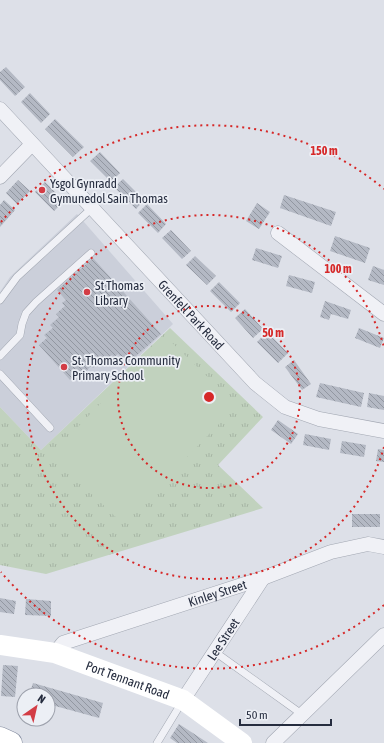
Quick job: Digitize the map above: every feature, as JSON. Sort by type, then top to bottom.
[{"type":"highway","points":[[0,738],[11,743]]},
{"type":"street","name":"Grenfell Park Road","points":[[0,109],[255,383],[285,406],[319,419],[384,431]]},
{"type":"street","points":[[0,177],[32,144]]},
{"type":"street","points":[[278,233],[384,314]]},
{"type":"street","name":"Kinley Street","points":[[55,653],[63,643],[263,578],[331,552],[368,544],[384,547]]},
{"type":"street","name":"Lee Street","points":[[183,700],[263,578]]},
{"type":"street","points":[[273,743],[384,635]]},
{"type":"street","name":"Port Tennant Road","points":[[0,645],[55,653],[183,700],[242,743]]},
{"type":"lane","points":[[0,300],[18,276],[92,208]]},
{"type":"lane","points":[[0,356],[20,335],[26,313],[36,302],[91,253]]},
{"type":"lane","points":[[0,374],[50,428]]},
{"type":"lane","points":[[215,652],[296,710],[301,716]]},
{"type":"lane","points":[[157,743],[183,700]]},
{"type":"shaded area","name":"St. Thomas Community Primary School","points":[[77,214],[173,324],[41,450],[0,407],[0,292],[10,277]]},
{"type":"green space","points":[[170,328],[263,417],[218,465],[263,508],[46,574],[0,565],[0,407],[41,450]]},
{"type":"green space","points":[[165,336],[237,405],[123,524],[51,455]]},
{"type":"building","points":[[6,67],[25,87],[15,96],[0,80],[0,72]]},
{"type":"building","points":[[30,93],[50,114],[41,123],[21,102]]},
{"type":"building","points":[[55,119],[84,147],[73,157],[45,129]]},
{"type":"building","points":[[100,152],[120,173],[111,182],[90,161]]},
{"type":"building","points":[[123,179],[144,200],[136,209],[114,187]]},
{"type":"building","points":[[18,180],[30,191],[17,204],[6,193]]},
{"type":"building","points":[[45,182],[64,201],[54,211],[35,192]]},
{"type":"building","points":[[284,195],[336,212],[331,226],[280,208]]},
{"type":"building","points":[[4,200],[15,210],[0,227],[0,205]]},
{"type":"building","points":[[257,203],[270,212],[259,229],[246,221]]},
{"type":"building","points":[[147,204],[166,224],[158,233],[138,213]]},
{"type":"building","points":[[171,230],[191,251],[182,259],[162,238]]},
{"type":"building","points":[[335,236],[370,248],[365,263],[330,251]]},
{"type":"building","points":[[256,248],[282,256],[278,268],[252,260]]},
{"type":"building","points":[[195,256],[216,276],[207,285],[186,265]]},
{"type":"building","points":[[93,258],[161,334],[127,364],[118,354],[114,357],[112,355],[103,363],[101,361],[93,368],[91,366],[82,375],[79,372],[70,380],[39,345],[47,338],[44,335],[53,328],[50,325],[59,317],[56,314],[65,306],[62,303],[66,300],[57,290]]},
{"type":"building","points":[[373,266],[384,270],[384,285],[368,280]]},
{"type":"building","points":[[289,275],[315,282],[312,293],[286,286]]},
{"type":"building","points":[[219,282],[240,303],[231,312],[210,291]]},
{"type":"building","points":[[325,301],[351,310],[348,319],[331,314],[329,320],[320,317]]},
{"type":"building","points":[[245,309],[263,329],[253,338],[235,318]]},
{"type":"building","points":[[359,328],[384,338],[380,348],[355,338]]},
{"type":"building","points":[[267,332],[288,353],[278,363],[257,342]]},
{"type":"building","points":[[294,360],[311,384],[302,390],[285,367]]},
{"type":"building","points":[[320,383],[364,393],[361,407],[316,397]]},
{"type":"building","points":[[369,393],[384,396],[384,410],[367,407]]},
{"type":"building","points":[[278,420],[298,434],[291,444],[271,430]]},
{"type":"building","points":[[305,434],[331,439],[329,450],[303,445]]},
{"type":"building","points":[[342,441],[366,445],[364,457],[340,453]]},
{"type":"building","points":[[378,449],[384,450],[384,462],[376,461]]},
{"type":"building","points":[[352,514],[380,514],[380,527],[352,527]]},
{"type":"building","points":[[0,598],[16,601],[14,614],[0,612]]},
{"type":"building","points":[[26,599],[51,601],[51,616],[25,615]]},
{"type":"building","points":[[3,665],[18,666],[15,697],[1,696]]},
{"type":"building","points":[[33,683],[47,687],[32,687]]},
{"type":"building","points":[[56,690],[103,703],[99,718],[56,706]]},
{"type":"building","points":[[179,724],[208,743],[177,743],[170,738]]},
{"type":"place","name":"Ysgol Gynradd Gymunedol Sain Thomas","points":[[42,190]]},
{"type":"place","name":"St Thomas Library","points":[[87,292]]},
{"type":"place","name":"St. Thomas Community Primary School","points":[[64,367]]}]
